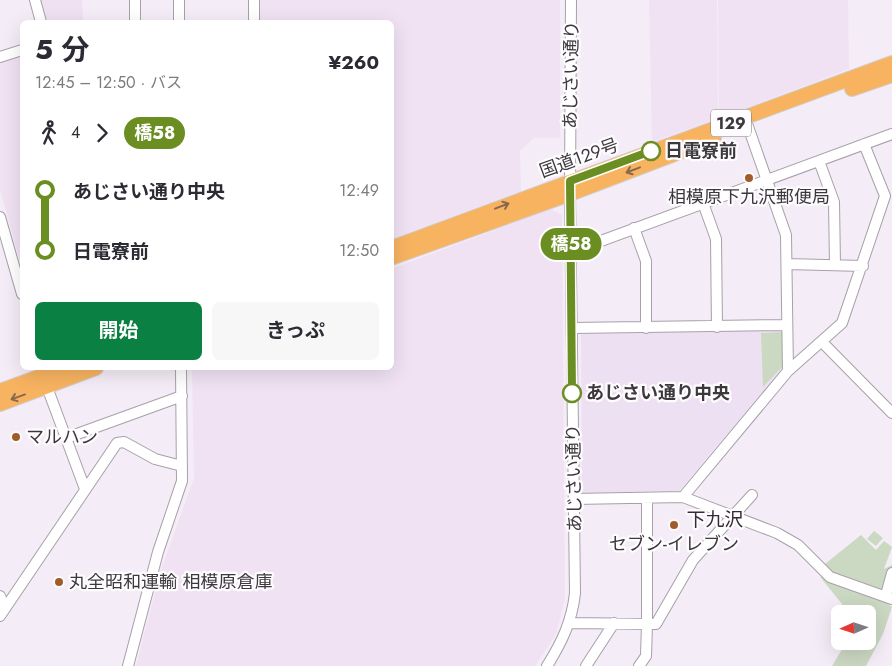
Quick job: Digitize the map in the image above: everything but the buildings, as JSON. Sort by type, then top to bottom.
[{"type":"highway","name":"国道129号","points":[[394,257],[747,122],[892,63]]},
{"type":"highway","name":"国道129号","points":[[747,122],[892,75]]},
{"type":"highway","name":"国道129号","points":[[394,247],[570,188]]},
{"type":"highway","points":[[0,404],[59,370]]},
{"type":"highway","points":[[0,391],[46,376],[84,370]]},
{"type":"street","points":[[35,0],[40,20]]},
{"type":"street","points":[[135,0],[135,20]]},
{"type":"street","points":[[179,0],[179,20]]},
{"type":"street","points":[[254,0],[254,20]]},
{"type":"street","name":"あじさい通り","points":[[547,666],[559,647],[570,623],[575,594],[570,188],[572,0]]},
{"type":"street","points":[[0,57],[20,51]]},
{"type":"street","points":[[747,122],[786,235],[788,371]]},
{"type":"street","points":[[571,252],[892,134]]},
{"type":"street","points":[[683,497],[788,371],[842,323],[863,266],[885,196],[864,144]]},
{"type":"street","points":[[819,161],[834,202],[835,265]]},
{"type":"street","points":[[703,203],[716,239],[717,327]]},
{"type":"street","points":[[1,223],[20,287]]},
{"type":"street","points":[[634,228],[646,261],[646,328]]},
{"type":"street","points":[[787,264],[863,266]]},
{"type":"street","points":[[572,328],[787,325]]},
{"type":"street","points":[[822,342],[890,406]]},
{"type":"street","points":[[128,666],[158,552],[182,480],[181,370]]},
{"type":"street","points":[[46,376],[85,489]]},
{"type":"street","points":[[66,438],[182,396]]},
{"type":"street","points":[[2,612],[119,441],[155,459],[182,466]]},
{"type":"street","points":[[570,623],[653,625],[658,622],[693,560],[752,495]]},
{"type":"street","points":[[574,498],[683,497],[733,516],[792,542],[830,577],[889,597],[892,573]]},
{"type":"street","points":[[639,666],[646,656],[648,624],[647,498]]},
{"type":"street","points":[[0,596],[2,612]]},
{"type":"street","points":[[586,666],[614,623]]},
{"type":"shaded area","points":[[39,0],[82,0],[83,20],[44,20]]},
{"type":"shaded area","points":[[258,0],[560,0],[560,138],[534,138],[520,151],[521,191],[394,238],[394,20],[258,20]]},
{"type":"shaded area","points":[[649,0],[717,0],[718,118],[652,142]]},
{"type":"shaded area","points":[[718,0],[848,0],[849,69],[719,118]]},
{"type":"shaded area","points":[[20,57],[20,261],[0,190],[0,63]]},
{"type":"shaded area","points":[[551,209],[562,215],[565,599],[556,634],[535,666],[136,666],[160,573],[194,478],[192,370],[394,370],[394,268]]},
{"type":"shaded area","points":[[785,330],[786,365],[679,491],[582,493],[581,334]]},
{"type":"green space","points":[[783,332],[784,365],[763,387],[761,333]]},
{"type":"green space","points":[[874,531],[883,538],[876,546],[867,539]]},
{"type":"green space","points":[[861,535],[876,550],[884,541],[892,547],[884,569],[892,565],[892,589],[876,594],[892,607],[883,634],[876,647],[876,605],[842,605],[821,578],[825,564]]},
{"type":"green space","points":[[842,650],[874,650],[866,666],[832,666]]},
{"type":"bus line","name":"橋58","points":[[572,393],[570,181],[651,151]]},
{"type":"place","name":"日電寮前","points":[[651,151]]},
{"type":"place","name":"相模原下九沢郵便局","points":[[749,178]]},
{"type":"place","name":"あじさい通り中央","points":[[572,393]]},
{"type":"place","name":"マルハン","points":[[16,437]]},
{"type":"place","name":"セブン-イレブン","points":[[674,525]]},
{"type":"place","name":"丸全昭和運輸 相模原倉庫","points":[[59,582]]},
{"type":"district","name":"下九沢","points":[[715,519]]}]
